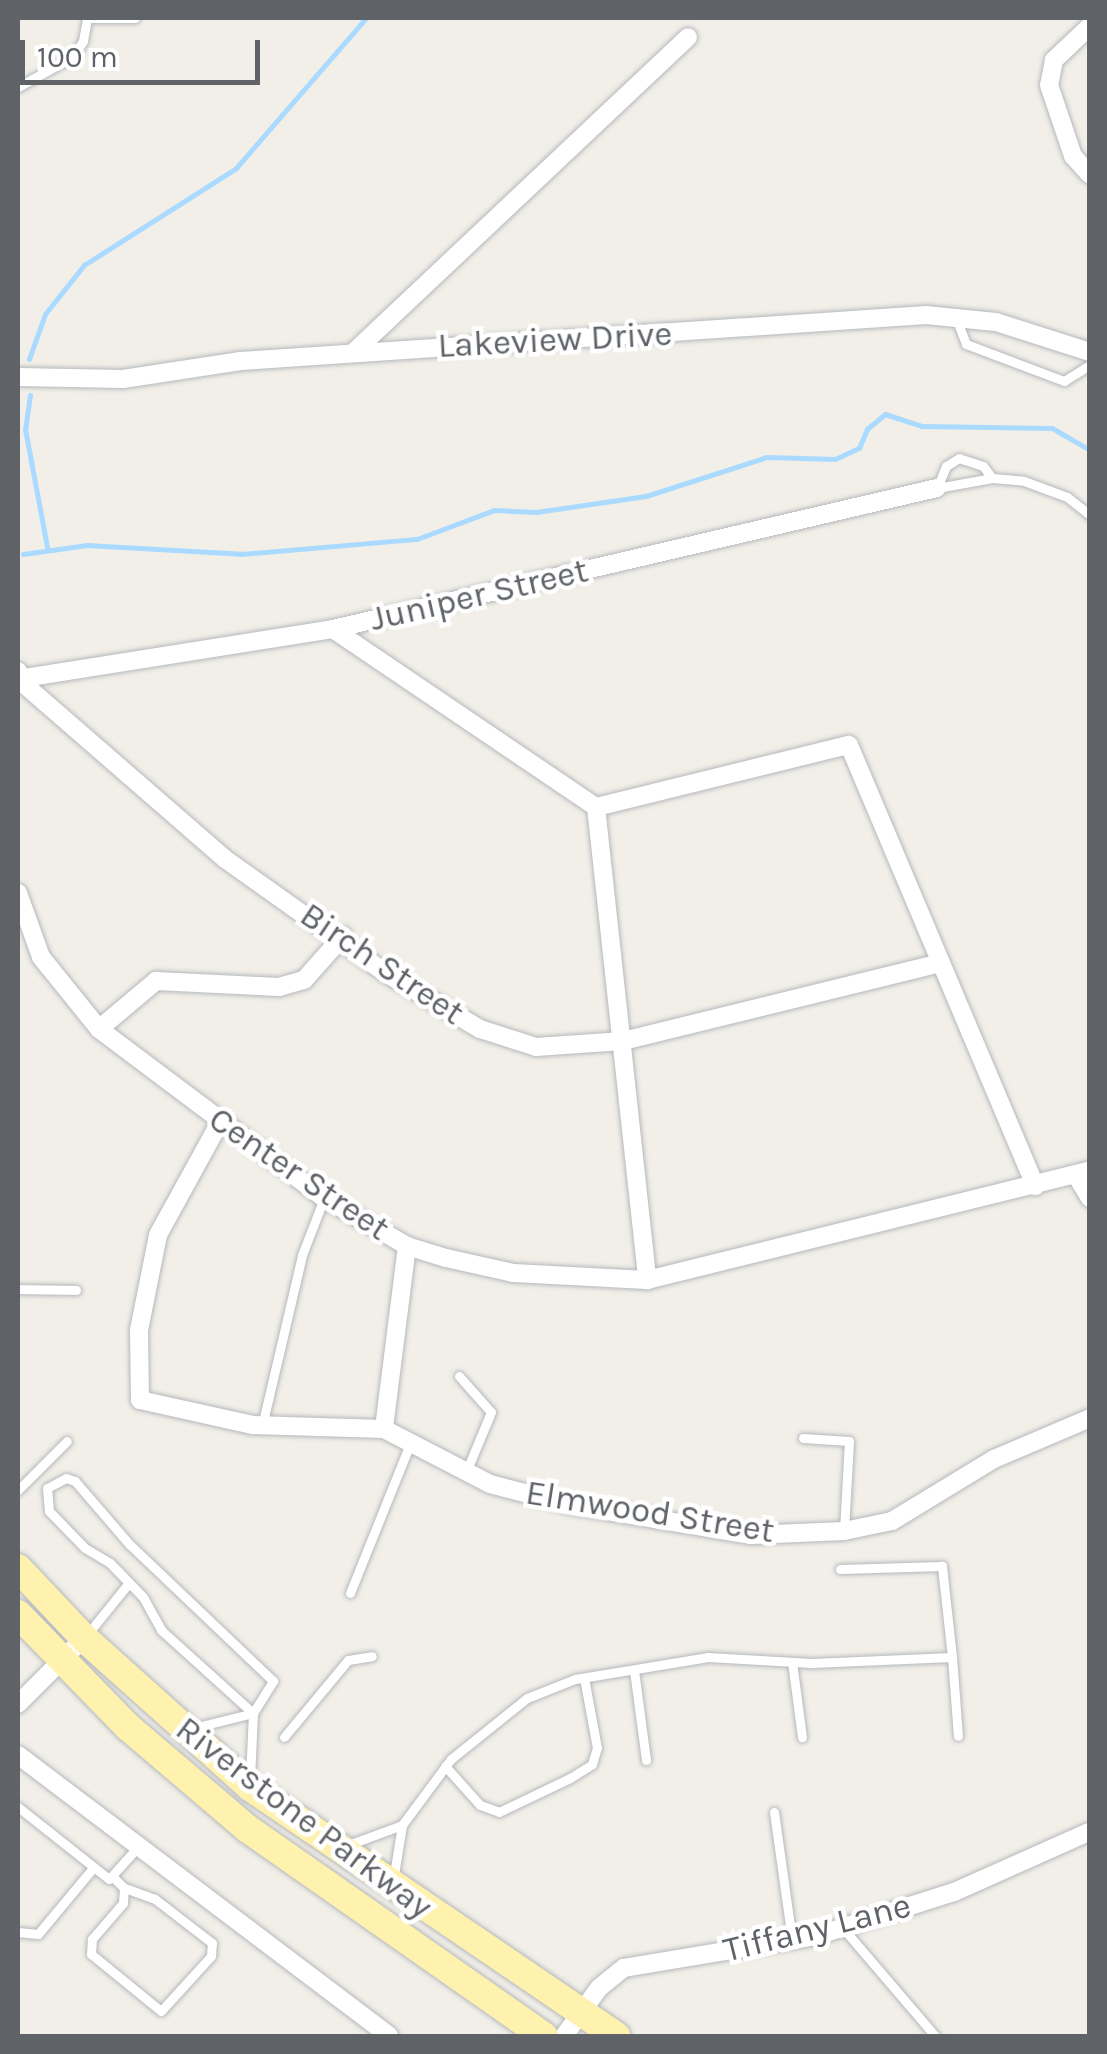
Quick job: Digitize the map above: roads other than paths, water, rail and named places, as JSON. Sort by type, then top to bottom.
[{"type":"main road","name":"Riverstone Parkway","points":[[18,1568],[84,1638],[250,1786],[573,2025],[616,2036]]},
{"type":"main road","name":"Riverstone Parkway","points":[[18,1614],[128,1727],[248,1829],[544,2036]]},
{"type":"street","points":[[1090,26],[1054,60],[1049,85],[1073,156],[1090,175]]},
{"type":"street","points":[[354,352],[688,37]]},
{"type":"street","name":"Lakeview Drive","points":[[18,377],[123,379],[354,352],[956,318],[996,322],[1090,352]]},
{"type":"street","name":"Juniper Street","points":[[18,679],[333,630],[936,488]]},
{"type":"street","points":[[333,630],[596,807],[849,745],[1035,1186]]},
{"type":"street","points":[[18,671],[18,679]]},
{"type":"street","name":"Birch Street","points":[[18,679],[80,726],[148,796],[226,859],[342,936],[384,972],[480,1030],[536,1047],[623,1041],[940,962]]},
{"type":"street","points":[[596,807],[647,1280]]},
{"type":"street","name":"Center Street","points":[[18,893],[54,980],[99,1029],[324,1198],[407,1246],[513,1274],[647,1280],[1083,1173]]},
{"type":"street","points":[[99,1029],[156,981],[279,988],[304,980],[342,936]]},
{"type":"street","points":[[220,1122],[158,1235],[139,1330],[140,1400],[262,1426],[384,1429],[407,1246]]},
{"type":"street","points":[[1083,1173],[1090,1198]]},
{"type":"street","name":"Elmwood Street","points":[[384,1429],[408,1446],[466,1472],[566,1504],[751,1535],[844,1531],[892,1520],[994,1458],[1090,1418]]},
{"type":"street","points":[[18,1704],[84,1638]]},
{"type":"street","points":[[18,1754],[136,1850],[388,2036]]},
{"type":"street","name":"Tiffany Lane","points":[[573,2025],[624,1968],[792,1940],[842,1927],[954,1892],[1089,1832]]},
{"type":"lane","points":[[18,87],[72,57],[83,41],[89,18],[136,18]]},
{"type":"lane","points":[[956,318],[966,344],[1064,381],[1090,366]]},
{"type":"lane","points":[[936,488],[946,466],[959,458],[983,466],[992,478]]},
{"type":"lane","points":[[936,488],[992,478],[1024,480],[1067,497],[1090,514]]},
{"type":"lane","points":[[262,1426],[302,1255],[324,1198]]},
{"type":"lane","points":[[18,1288],[76,1290]]},
{"type":"lane","points":[[459,1376],[491,1412],[466,1472]]},
{"type":"lane","points":[[803,1438],[848,1441],[844,1531]]},
{"type":"lane","points":[[18,1490],[67,1442]]},
{"type":"lane","points":[[350,1592],[408,1446]]},
{"type":"lane","points":[[250,1786],[253,1713],[272,1681],[130,1545],[75,1481],[66,1478],[48,1488],[49,1511],[128,1584],[162,1630],[253,1713]]},
{"type":"lane","points":[[840,1569],[942,1566],[958,1736]]},
{"type":"lane","points":[[84,1638],[128,1584]]},
{"type":"lane","points":[[284,1737],[348,1660],[372,1656]]},
{"type":"lane","points":[[391,1889],[402,1824],[445,1766],[527,1698],[584,1678],[708,1657],[792,1662],[952,1657]]},
{"type":"lane","points":[[792,1662],[802,1737]]},
{"type":"lane","points":[[634,1670],[646,1760]]},
{"type":"lane","points":[[445,1766],[480,1805],[499,1812],[570,1778],[592,1764],[597,1748],[584,1678]]},
{"type":"lane","points":[[184,1730],[253,1713]]},
{"type":"lane","points":[[18,1807],[93,1868],[113,1877],[124,1888],[155,1899],[212,1944],[211,1956],[162,2010],[91,1954],[92,1939],[123,1903],[124,1888]]},
{"type":"lane","points":[[774,1812],[792,1940]]},
{"type":"lane","points":[[335,1850],[402,1824]]},
{"type":"lane","points":[[113,1877],[136,1850]]},
{"type":"lane","points":[[18,1932],[38,1934],[93,1868]]},
{"type":"lane","points":[[842,1927],[935,2036]]},
{"type":"waterway","points":[[29,359],[45,314],[84,265],[236,168],[366,18]]},
{"type":"waterway","points":[[30,395],[25,429],[47,547]]},
{"type":"waterway","points":[[23,554],[87,545],[241,554],[417,539],[494,510],[536,512],[646,496],[767,457],[835,459],[859,448],[867,429],[885,414],[922,426],[1052,428],[1090,450]]}]
